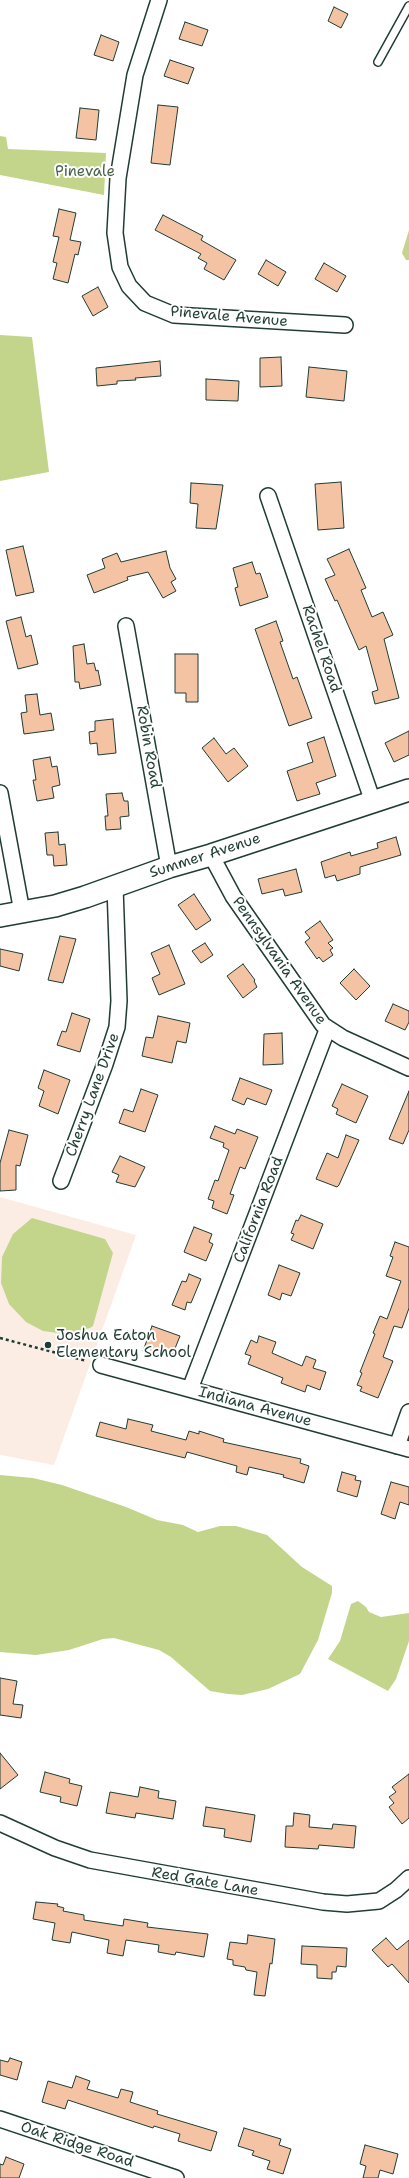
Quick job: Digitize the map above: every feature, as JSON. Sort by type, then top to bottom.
[{"type":"street","name":"Pinevale Avenue","points":[[159,0],[135,75],[118,178],[114,233],[120,267],[129,286],[145,303],[174,315],[346,325]]},
{"type":"street","name":"Rachel Road","points":[[268,496],[373,802]]},
{"type":"street","name":"Robin Road","points":[[126,626],[169,867]]},
{"type":"street","name":"Summer Avenue","points":[[0,916],[55,906],[115,887],[169,867],[211,855],[409,790]]},
{"type":"street","points":[[0,792],[22,912]]},
{"type":"street","name":"Pennsylvania Avenue","points":[[211,855],[233,896],[327,1030],[409,1068]]},
{"type":"street","name":"Cherry Lane Drive","points":[[61,1181],[108,1058],[117,1027],[119,1001],[115,887]]},
{"type":"street","name":"California Road","points":[[190,1390],[327,1030]]},
{"type":"street","name":"Indiana Avenue","points":[[102,1365],[403,1448]]},
{"type":"street","points":[[403,1448],[409,1412]]},
{"type":"street","name":"Red Gate Lane","points":[[0,1823],[55,1848],[90,1860],[323,1902],[360,1904],[379,1901],[396,1890],[409,1878]]},
{"type":"street","name":"Oak Ridge Road","points":[[0,2120],[176,2178]]},
{"type":"lane","points":[[378,62],[406,20],[409,6]]},
{"type":"path","points":[[0,1338],[102,1365]]},
{"type":"shaded area","name":"Joshua Eaton Elementary School","points":[[0,1197],[136,1235],[54,1465],[0,1455]]},
{"type":"green space","name":"Pinevale","points":[[0,136],[6,137],[8,149],[106,153],[104,195],[0,175]]},
{"type":"green space","points":[[409,230],[409,260],[406,260],[402,253]]},
{"type":"green space","points":[[0,335],[32,337],[49,472],[0,481]]},
{"type":"green space","points":[[32,1218],[105,1239],[113,1253],[93,1326],[90,1328],[65,1334],[43,1331],[26,1322],[9,1304],[1,1283],[2,1257],[13,1234]]},
{"type":"green space","points":[[0,1475],[33,1478],[62,1485],[126,1507],[157,1520],[183,1525],[198,1532],[220,1526],[236,1526],[267,1535],[302,1567],[332,1586],[332,1593],[318,1640],[300,1674],[268,1689],[242,1695],[228,1694],[210,1691],[171,1657],[159,1650],[114,1638],[103,1639],[69,1650],[36,1655],[0,1652]]},
{"type":"green space","points":[[358,1601],[366,1607],[369,1612],[381,1617],[409,1613],[409,1641],[396,1679],[388,1691],[328,1659],[340,1641],[351,1604]]},
{"type":"building","points":[[334,7],[348,14],[341,28],[328,21]]},
{"type":"building","points":[[185,22],[208,30],[202,46],[179,39]]},
{"type":"building","points":[[101,35],[119,42],[113,61],[94,55]]},
{"type":"building","points":[[170,60],[194,68],[188,84],[164,76]]},
{"type":"building","points":[[158,105],[178,107],[170,165],[151,163]]},
{"type":"building","points":[[80,108],[99,110],[96,140],[76,138]]},
{"type":"building","points":[[59,209],[76,213],[70,240],[81,242],[78,255],[75,254],[68,283],[53,279],[57,263],[53,262],[59,237],[53,236]]},
{"type":"building","points":[[163,215],[203,236],[201,240],[236,260],[224,280],[204,269],[207,263],[198,258],[201,254],[155,230]]},
{"type":"building","points":[[266,260],[286,272],[278,286],[258,274]]},
{"type":"building","points":[[324,263],[346,276],[337,292],[315,279]]},
{"type":"building","points":[[98,287],[108,307],[93,316],[82,296]]},
{"type":"building","points":[[281,357],[282,386],[260,387],[260,358]]},
{"type":"building","points":[[160,361],[161,376],[135,378],[136,380],[117,381],[117,384],[97,386],[96,368]]},
{"type":"building","points":[[309,367],[347,371],[344,401],[306,397]]},
{"type":"building","points":[[206,379],[239,381],[238,401],[206,400]]},
{"type":"building","points":[[341,482],[344,528],[318,530],[315,484]]},
{"type":"building","points":[[191,483],[223,485],[216,529],[196,528],[198,504],[190,503]]},
{"type":"building","points":[[23,546],[34,592],[16,596],[6,550]]},
{"type":"building","points":[[349,549],[366,588],[361,590],[372,617],[383,612],[393,635],[384,639],[399,698],[375,704],[372,692],[378,690],[366,646],[359,650],[337,600],[335,601],[325,579],[335,575],[327,559]]},
{"type":"building","points":[[166,551],[170,568],[176,579],[171,582],[176,591],[163,598],[148,572],[127,577],[128,580],[94,593],[87,575],[105,568],[102,559],[117,553],[121,562]]},
{"type":"building","points":[[252,562],[256,574],[260,573],[268,597],[240,606],[235,588],[238,587],[233,568]]},
{"type":"building","points":[[21,617],[26,637],[31,635],[38,664],[18,669],[6,621]]},
{"type":"building","points":[[276,621],[283,641],[280,642],[293,679],[297,677],[312,718],[289,726],[255,629]]},
{"type":"building","points":[[84,644],[87,664],[94,663],[96,671],[98,670],[101,685],[80,689],[79,682],[75,682],[73,646]]},
{"type":"building","points":[[175,654],[198,654],[198,702],[186,702],[186,693],[175,693]]},
{"type":"building","points":[[37,694],[40,715],[51,713],[54,730],[24,734],[21,713],[27,712],[25,695]]},
{"type":"building","points":[[113,719],[116,753],[98,755],[97,743],[90,744],[89,732],[95,731],[95,721]]},
{"type":"building","points":[[409,731],[409,755],[394,762],[385,743]]},
{"type":"building","points":[[324,737],[336,776],[316,783],[320,794],[297,801],[287,771],[313,762],[307,743]]},
{"type":"building","points":[[214,738],[226,754],[234,748],[248,766],[228,782],[202,748]]},
{"type":"building","points":[[50,757],[52,767],[57,766],[60,785],[52,787],[54,798],[37,801],[33,780],[36,780],[33,760]]},
{"type":"building","points":[[122,793],[124,801],[128,801],[129,816],[120,817],[121,829],[106,830],[105,816],[108,816],[106,794]]},
{"type":"building","points":[[58,832],[59,845],[65,844],[67,865],[54,866],[53,855],[47,855],[45,833]]},
{"type":"building","points":[[396,837],[401,855],[360,867],[360,874],[337,881],[335,875],[325,878],[321,862],[350,852],[351,856],[378,848],[377,843]]},
{"type":"building","points":[[296,869],[302,892],[285,896],[283,889],[262,894],[258,879]]},
{"type":"building","points":[[194,894],[211,920],[196,930],[178,905]]},
{"type":"building","points":[[320,921],[333,940],[328,943],[333,948],[330,950],[333,955],[323,962],[319,957],[317,959],[305,942],[310,938],[305,932]]},
{"type":"building","points":[[60,936],[76,939],[63,983],[48,980]]},
{"type":"building","points":[[205,943],[213,955],[201,963],[192,951]]},
{"type":"building","points":[[169,945],[185,984],[159,995],[152,978],[160,974],[151,953]]},
{"type":"building","points":[[0,949],[23,954],[19,971],[0,966]]},
{"type":"building","points":[[243,964],[255,980],[254,981],[257,987],[243,998],[227,976]]},
{"type":"building","points":[[354,969],[370,986],[356,1000],[340,983]]},
{"type":"building","points":[[393,1004],[409,1011],[409,1022],[405,1030],[385,1021]]},
{"type":"building","points":[[72,1013],[90,1019],[80,1052],[57,1045],[62,1031],[66,1032]]},
{"type":"building","points":[[158,1016],[190,1023],[186,1043],[177,1041],[172,1063],[142,1056],[146,1037],[153,1038]]},
{"type":"building","points":[[282,1033],[283,1064],[263,1065],[264,1034]]},
{"type":"building","points":[[44,1070],[70,1080],[58,1114],[39,1106],[44,1091],[38,1088]]},
{"type":"building","points":[[240,1078],[272,1090],[266,1105],[247,1098],[244,1105],[232,1100]]},
{"type":"building","points":[[342,1084],[368,1096],[356,1123],[336,1114],[338,1109],[332,1106]]},
{"type":"building","points":[[141,1089],[158,1095],[145,1132],[119,1123],[124,1109],[133,1112]]},
{"type":"building","points":[[409,1091],[409,1130],[403,1144],[389,1139]]},
{"type":"building","points":[[215,1126],[235,1134],[237,1129],[258,1137],[245,1169],[240,1167],[230,1194],[234,1195],[227,1214],[212,1208],[214,1201],[208,1199],[215,1180],[218,1181],[229,1150],[223,1147],[224,1143],[210,1138]]},
{"type":"building","points":[[9,1130],[28,1135],[20,1166],[16,1165],[16,1190],[0,1191],[0,1163]]},
{"type":"building","points":[[346,1135],[359,1140],[339,1185],[337,1187],[316,1179],[327,1153],[338,1158]]},
{"type":"building","points":[[120,1156],[145,1167],[135,1187],[116,1182],[119,1175],[112,1172]]},
{"type":"building","points":[[301,1215],[323,1224],[313,1249],[291,1240],[294,1234],[291,1233],[296,1220],[298,1221]]},
{"type":"building","points":[[194,1227],[212,1234],[209,1242],[213,1244],[206,1261],[184,1252]]},
{"type":"building","points":[[395,1242],[409,1247],[409,1308],[402,1328],[394,1326],[383,1357],[393,1361],[378,1398],[360,1391],[362,1387],[357,1385],[362,1373],[360,1372],[375,1334],[373,1333],[380,1316],[387,1319],[401,1281],[386,1276],[393,1257],[390,1256]]},
{"type":"building","points":[[279,1265],[300,1273],[291,1296],[282,1293],[280,1300],[268,1295]]},
{"type":"building","points":[[189,1274],[201,1279],[191,1303],[187,1302],[185,1310],[172,1305],[182,1281],[186,1282]]},
{"type":"building","points":[[152,1326],[180,1336],[172,1356],[161,1352],[159,1357],[143,1351]]},
{"type":"building","points":[[259,1336],[276,1342],[272,1353],[302,1366],[306,1356],[316,1360],[313,1368],[326,1372],[320,1390],[307,1385],[305,1392],[281,1383],[283,1378],[248,1364],[251,1356],[245,1354],[251,1340],[257,1343]]},
{"type":"building","points":[[128,1419],[153,1425],[151,1431],[186,1440],[189,1431],[199,1434],[199,1431],[224,1439],[223,1442],[301,1459],[300,1463],[309,1466],[304,1483],[283,1477],[284,1475],[249,1467],[247,1475],[236,1472],[237,1466],[187,1452],[185,1458],[96,1436],[100,1422],[126,1429]]},
{"type":"building","points":[[342,1472],[356,1476],[355,1480],[361,1481],[357,1497],[337,1491]]},
{"type":"building","points":[[391,1482],[409,1487],[409,1505],[400,1502],[395,1519],[381,1514]]},
{"type":"building","points":[[0,1678],[17,1681],[13,1704],[23,1705],[21,1718],[0,1715]]},
{"type":"building","points":[[0,1753],[18,1775],[0,1789]]},
{"type":"building","points":[[45,1772],[70,1779],[69,1783],[82,1786],[77,1806],[60,1802],[61,1797],[40,1792]]},
{"type":"building","points":[[409,1774],[409,1818],[402,1824],[389,1807],[394,1803],[389,1797],[396,1792],[392,1787]]},
{"type":"building","points":[[140,1787],[159,1791],[158,1798],[176,1801],[173,1819],[136,1813],[135,1818],[106,1813],[110,1792],[138,1797]]},
{"type":"building","points":[[206,1807],[255,1815],[251,1842],[224,1837],[225,1829],[203,1826]]},
{"type":"building","points":[[294,1813],[310,1815],[309,1827],[332,1829],[333,1824],[356,1826],[354,1848],[319,1845],[318,1849],[285,1847],[286,1826],[293,1826]]},
{"type":"building","points":[[36,1902],[58,1904],[57,1906],[64,1908],[63,1911],[84,1915],[84,1920],[123,1926],[124,1919],[148,1923],[147,1927],[208,1934],[204,1957],[176,1952],[175,1955],[158,1952],[159,1945],[126,1940],[123,1956],[107,1953],[109,1940],[72,1932],[70,1943],[52,1940],[55,1923],[33,1919]]},
{"type":"building","points":[[248,1935],[275,1939],[272,1964],[270,1963],[265,1996],[254,1995],[257,1972],[246,1970],[245,1967],[233,1965],[233,1960],[227,1959],[230,1942],[247,1944]]},
{"type":"building","points":[[386,1938],[397,1950],[409,1940],[409,1983],[392,1964],[388,1967],[372,1950]]},
{"type":"building","points":[[302,1946],[347,1948],[346,1967],[337,1966],[336,1972],[332,1972],[332,1979],[317,1978],[317,1965],[301,1964]]},
{"type":"building","points":[[10,2058],[22,2062],[17,2080],[0,2075],[0,2060],[8,2062]]},
{"type":"building","points":[[76,2076],[90,2081],[87,2089],[118,2098],[121,2089],[133,2092],[130,2102],[158,2111],[157,2114],[217,2132],[211,2151],[178,2141],[180,2134],[154,2126],[153,2128],[68,2100],[65,2109],[42,2102],[48,2081],[72,2088]]},
{"type":"building","points":[[244,2128],[281,2139],[279,2145],[291,2149],[283,2174],[267,2169],[270,2161],[252,2155],[254,2151],[238,2146]]},
{"type":"building","points":[[365,2145],[398,2154],[393,2174],[380,2170],[378,2178],[363,2178],[366,2166],[360,2164]]},
{"type":"building","points":[[6,2157],[24,2164],[19,2178],[0,2178],[0,2164],[3,2165]]},
{"type":"place","name":"Joshua Eaton Elementary School","points":[[48,1345]]}]
